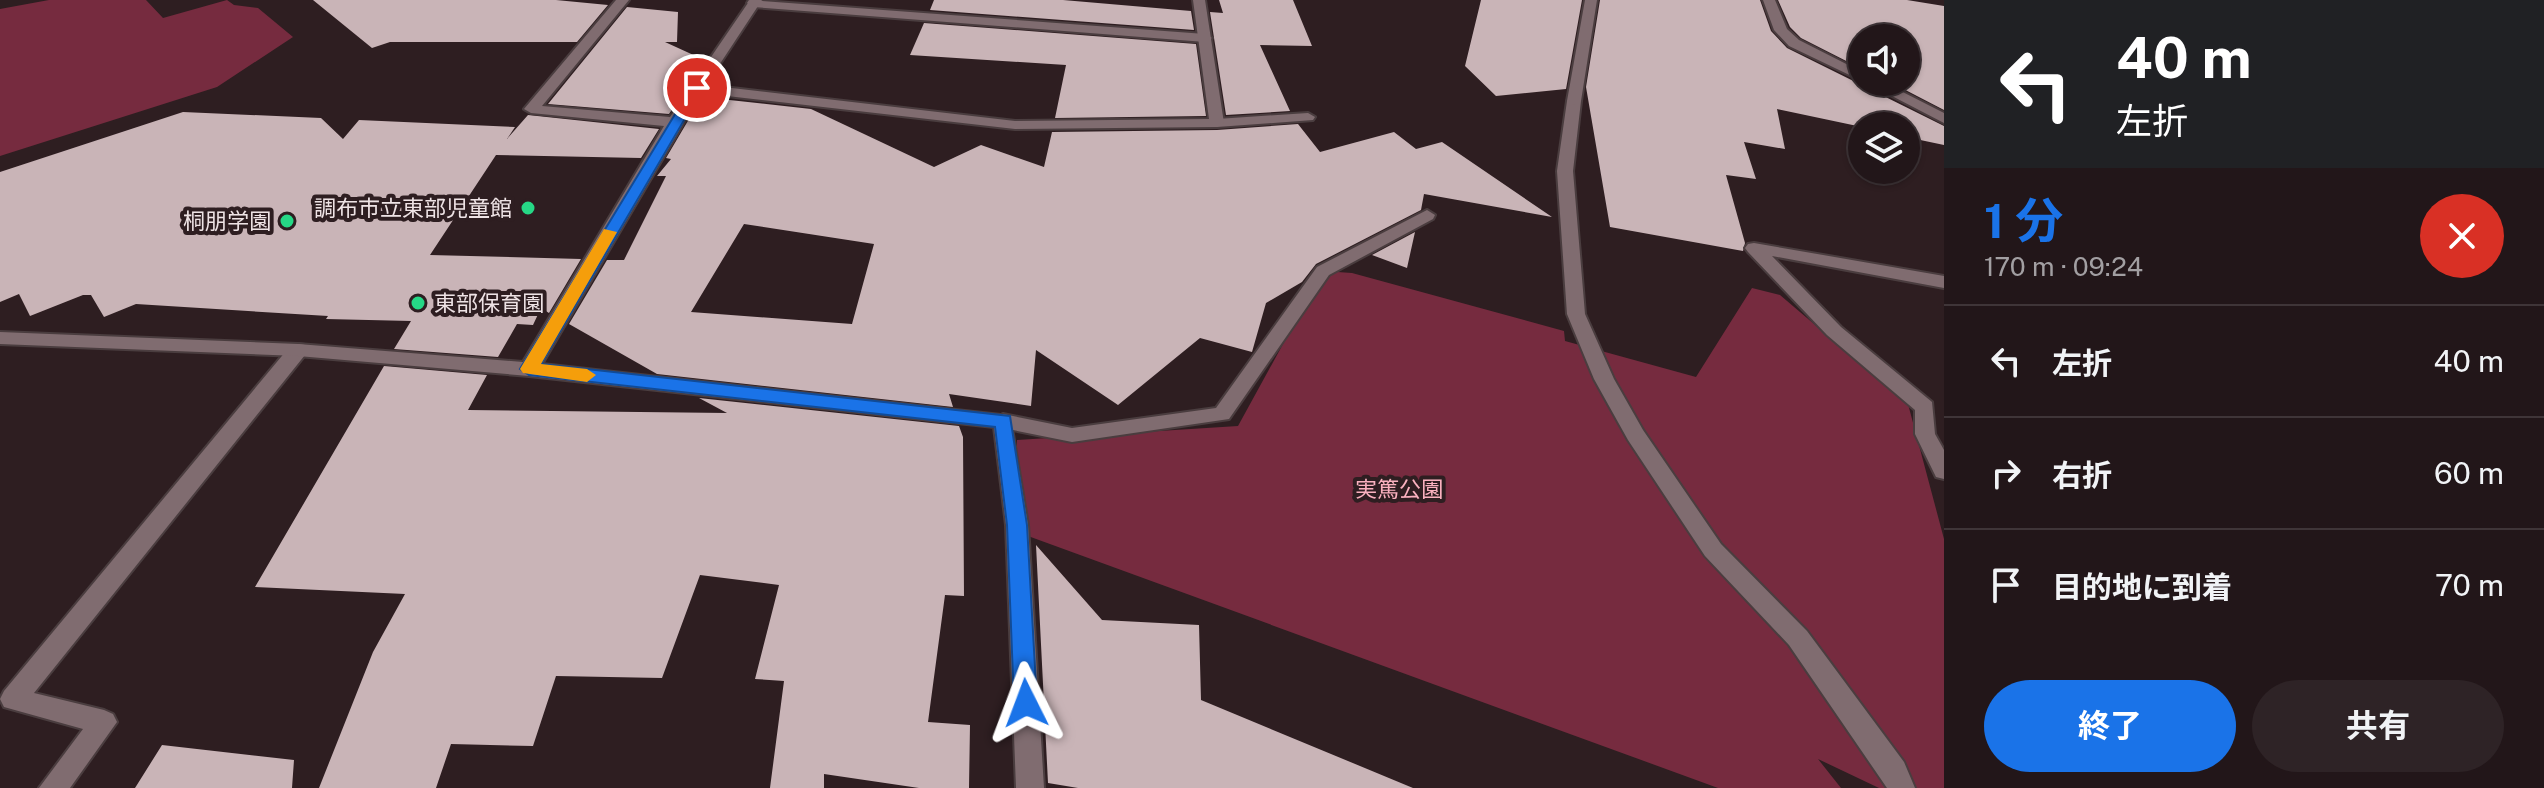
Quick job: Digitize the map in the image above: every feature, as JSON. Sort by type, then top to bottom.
[{"type":"street","points":[[623,0],[531,109],[674,122]]},
{"type":"street","points":[[1199,0],[1217,123]]},
{"type":"street","points":[[1591,0],[1565,171],[1576,314],[1604,379],[1635,435],[1713,550],[1798,638],[1894,771],[1901,788]]},
{"type":"street","points":[[1769,0],[1781,30],[1794,43],[1848,70]]},
{"type":"street","points":[[529,369],[674,122],[755,2],[1205,38]]},
{"type":"street","points":[[697,88],[1015,125],[1217,123],[1308,117]]},
{"type":"street","points":[[1899,96],[1944,119]]},
{"type":"street","points":[[0,338],[298,350],[529,369],[1003,421],[1072,435],[1222,414],[1323,271],[1427,215]]},
{"type":"street","points":[[1944,282],[1754,248],[1834,331],[1925,407],[1925,434],[1944,471]]},
{"type":"street","points":[[53,788],[104,722],[13,699],[298,350]]},
{"type":"street","points":[[1003,421],[1017,525],[1030,788]]},
{"type":"green space","points":[[49,0],[146,0],[163,18],[227,0],[234,5],[258,8],[293,37],[217,87],[0,156],[0,9]]},
{"type":"green space","name":"実篤公園","points":[[1323,271],[1352,273],[1564,331],[1565,341],[1696,377],[1752,288],[1780,295],[1908,404],[1944,539],[1944,788],[1879,788],[1818,759],[1841,788],[1718,788],[1017,532],[1017,440],[1238,426]]},
{"type":"building","points":[[313,0],[556,0],[608,5],[577,42],[390,42],[372,48]]},
{"type":"building","points":[[934,0],[1063,0],[1191,11],[1194,30],[930,10]]},
{"type":"building","points":[[1219,0],[1293,0],[1312,46],[1260,45],[1290,111],[1226,115],[1210,12],[1223,13]]},
{"type":"building","points":[[1481,0],[1582,0],[1566,89],[1496,96],[1465,66]]},
{"type":"building","points":[[1600,0],[1760,0],[1771,31],[1787,48],[1848,78],[1848,96],[1884,96],[1916,112],[1848,112],[1848,124],[1777,109],[1785,149],[1744,142],[1756,179],[1726,175],[1745,243],[1743,251],[1610,227],[1586,87]]},
{"type":"building","points":[[1778,0],[1907,0],[1944,6],[1944,110],[1917,96],[1920,96],[1920,24],[1848,24],[1848,62],[1801,38],[1790,27]]},
{"type":"building","points":[[627,7],[678,12],[677,42],[665,42],[700,58],[673,93],[682,95],[669,114],[548,104]]},
{"type":"building","points":[[924,23],[1196,44],[1206,116],[1055,118],[1066,65],[910,55]]},
{"type":"building","points":[[702,97],[811,109],[934,167],[981,145],[1044,167],[1052,132],[1217,130],[1298,124],[1320,152],[1394,132],[1416,149],[1442,142],[1552,217],[1424,194],[1421,210],[1316,264],[1302,282],[1266,303],[1252,352],[1200,338],[1118,405],[1036,350],[1031,406],[949,394],[953,407],[657,374],[569,324],[607,260],[624,260],[666,176],[657,176],[671,159],[666,158]],"holes":[[[744,224],[874,244],[852,324],[691,312]]]},
{"type":"building","points":[[183,112],[321,118],[343,139],[359,120],[515,127],[507,139],[528,115],[659,129],[641,158],[496,155],[430,255],[581,259],[549,313],[541,308],[533,325],[517,324],[498,357],[394,349],[411,321],[326,319],[328,316],[136,304],[104,317],[91,295],[83,295],[30,316],[19,294],[0,302],[0,172]]},
{"type":"building","points":[[1920,114],[1944,126],[1944,145],[1920,140]]},
{"type":"building","points":[[1415,232],[1407,268],[1372,255]]},
{"type":"building","points":[[384,366],[487,375],[468,410],[727,413],[699,398],[959,426],[963,437],[964,596],[945,595],[928,722],[970,725],[969,788],[919,788],[824,774],[824,788],[770,788],[784,681],[755,679],[779,585],[700,575],[662,678],[556,676],[533,746],[451,744],[436,788],[319,788],[373,652],[405,594],[255,587]]},
{"type":"building","points":[[1036,545],[1102,620],[1199,625],[1201,700],[1413,788],[1078,788],[1048,783]]},
{"type":"building","points":[[162,745],[294,760],[292,788],[135,788]]},
{"type":"slow traffic","points":[[587,375],[529,369],[610,232]]},
{"type":"place","name":"調布市立東部児童館","points":[[528,208]]},
{"type":"place","name":"桐朋学園","points":[[287,221]]},
{"type":"place","name":"東部保育園","points":[[418,303]]},
{"type":"route","points":[[697,88],[529,369],[1003,421],[1017,525],[1026,703]]}]
